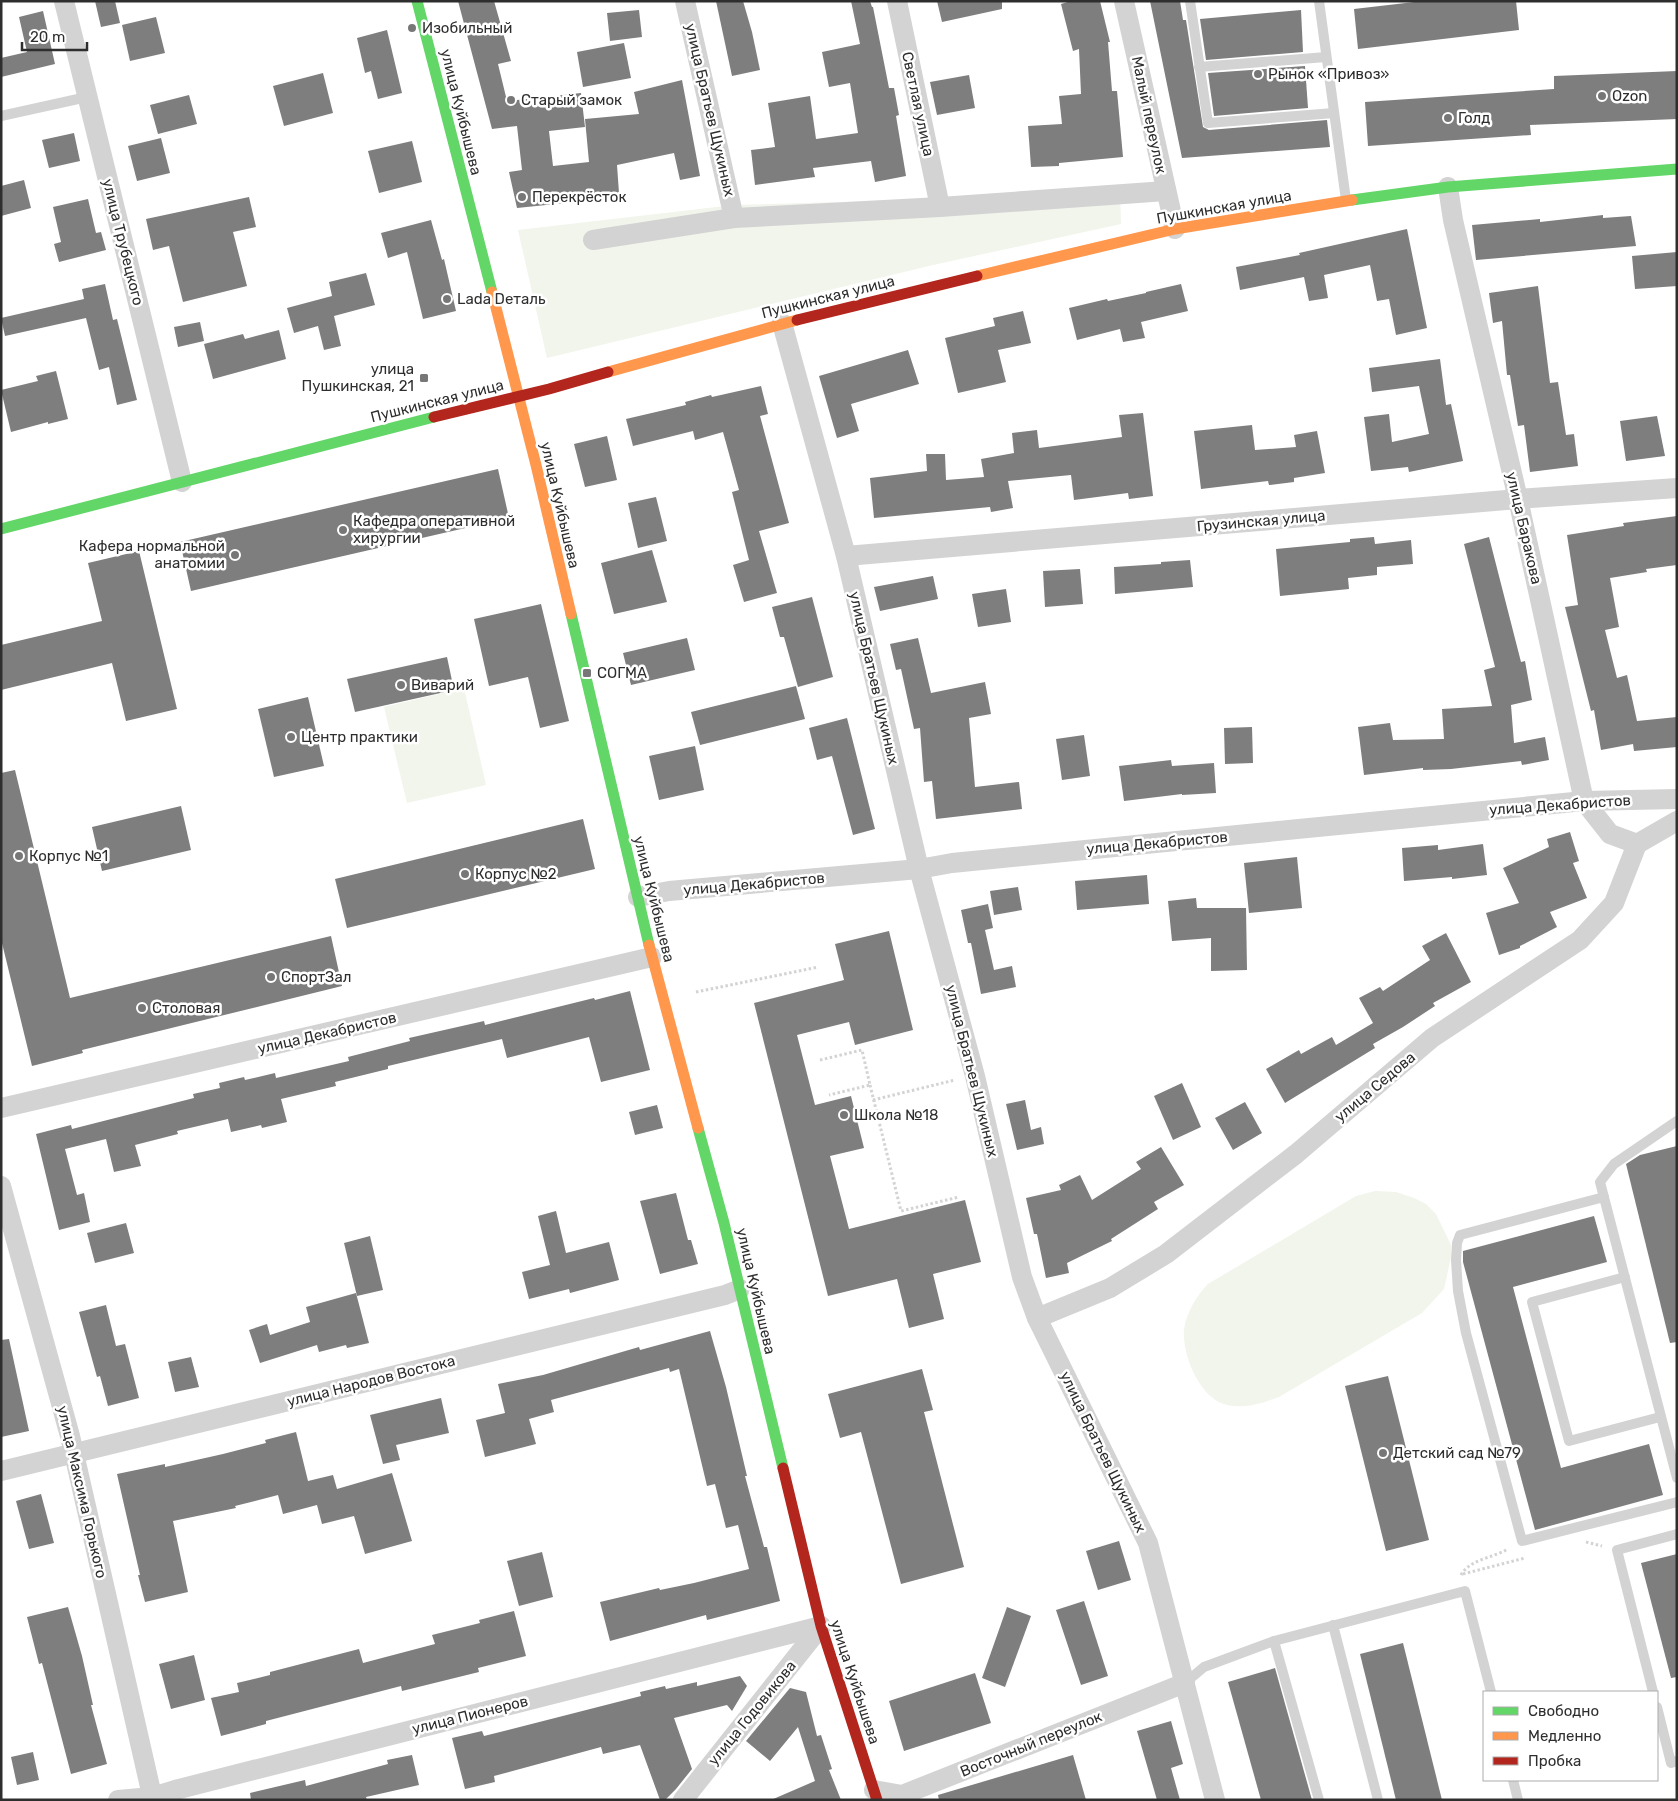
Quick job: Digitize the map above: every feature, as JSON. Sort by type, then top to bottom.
[{"type":"street","name":"улица Трубецкого","points":[[64,1],[182,482]]},
{"type":"street","name":"улица Куйбышева","points":[[417,1],[518,396],[652,958],[724,1223],[821,1626],[876,1795]]},
{"type":"street","name":"улица Братьев Щукиных","points":[[685,1],[734,218]]},
{"type":"street","name":"Светлая улица","points":[[897,1],[940,207]]},
{"type":"street","name":"Малый переулок","points":[[1124,1],[1175,229]]},
{"type":"street","name":"Пушкинская улица","points":[[1,529],[518,396],[782,323],[1175,229],[1346,201],[1448,187],[1677,169]]},
{"type":"street","name":"улица Баракова","points":[[1448,187],[1453,220],[1518,499],[1584,801],[1610,834],[1637,844]]},
{"type":"street","points":[[593,240],[734,218],[1166,192]]},
{"type":"street","name":"улица Братьев Щукиных","points":[[782,323],[846,556],[919,870],[975,1076],[1022,1277],[1037,1318],[1148,1543],[1215,1800]]},
{"type":"street","name":"Грузинская улица","points":[[846,556],[1518,499],[1677,488]]},
{"type":"street","name":"улица Декабристов","points":[[638,898],[670,892],[919,870],[952,863],[1584,801],[1677,799]]},
{"type":"street","points":[[1637,844],[1677,821]]},
{"type":"street","name":"улица Седова","points":[[1037,1318],[1110,1288],[1166,1254],[1296,1154],[1432,1038],[1580,940],[1614,903],[1637,844]]},
{"type":"street","name":"улица Декабристов","points":[[1,1108],[652,958]]},
{"type":"street","name":"улица Максима Горького","points":[[1,1186],[70,1436],[152,1799]]},
{"type":"street","name":"улица Народов Востока","points":[[1,1471],[725,1295],[740,1288]]},
{"type":"street","name":"улица Пионеров","points":[[118,1800],[152,1799],[185,1787],[821,1626]]},
{"type":"street","name":"улица Годовикова","points":[[683,1800],[821,1626]]},
{"type":"street","name":"Восточный переулок","points":[[876,1795],[902,1795],[1185,1683]]},
{"type":"lane","points":[[1190,1],[1208,123],[1334,113]]},
{"type":"lane","points":[[1319,1],[1346,201]]},
{"type":"lane","points":[[1199,66],[1326,56]]},
{"type":"lane","points":[[1,116],[87,97]]},
{"type":"lane","points":[[1677,1121],[1614,1164],[1600,1182],[1677,1478]]},
{"type":"lane","points":[[1604,1197],[1460,1235],[1458,1238],[1456,1260],[1458,1291],[1466,1333],[1522,1541],[1677,1502]]},
{"type":"lane","points":[[1625,1277],[1532,1302],[1569,1441],[1660,1417]]},
{"type":"lane","points":[[1653,1691],[1617,1550],[1677,1534]]},
{"type":"lane","points":[[1185,1683],[1204,1667],[1274,1641],[1465,1591],[1491,1691]]},
{"type":"lane","points":[[1333,1625],[1378,1800]]},
{"type":"lane","points":[[1274,1641],[1319,1800]]},
{"type":"lane","points":[[1658,1711],[1671,1763],[1677,1761]]},
{"type":"lane","points":[[1513,1781],[1518,1800]]},
{"type":"path","points":[[696,992],[818,967]]},
{"type":"path","points":[[820,1060],[862,1050],[901,1211],[959,1197]]},
{"type":"path","points":[[873,1100],[975,1076]]},
{"type":"path","points":[[829,1095],[870,1085]]},
{"type":"path","points":[[1457,1593],[1461,1575],[1466,1568],[1480,1560],[1499,1554],[1522,1541]]},
{"type":"path","points":[[1585,1542],[1617,1550]]},
{"type":"path","points":[[1461,1575],[1528,1557]]},
{"type":"shaded area","points":[[1120,194],[1121,224],[933,265],[547,358],[518,230],[734,205]]},
{"type":"shaded area","points":[[464,688],[486,785],[407,803],[384,707]]},
{"type":"shaded area","points":[[1375,1191],[1396,1192],[1414,1198],[1426,1204],[1436,1214],[1451,1245],[1451,1257],[1444,1289],[1422,1313],[1279,1397],[1253,1405],[1240,1406],[1227,1405],[1217,1401],[1201,1385],[1195,1375],[1184,1340],[1187,1317],[1204,1288],[1356,1196]]},
{"type":"building","points":[[95,1],[115,1],[120,23],[101,27]]},
{"type":"building","points":[[458,1],[494,1],[511,61],[498,64],[507,101],[581,93],[585,127],[549,131],[553,166],[589,162],[585,119],[639,114],[634,92],[682,80],[700,176],[680,180],[674,153],[617,165],[619,193],[575,196],[575,202],[517,208],[509,172],[522,170],[517,126],[492,129]]},
{"type":"building","points":[[716,1],[743,1],[760,70],[732,76]]},
{"type":"building","points":[[851,1],[870,1],[873,7],[889,88],[894,88],[899,115],[896,116],[906,176],[875,182],[871,161],[813,168],[815,177],[755,185],[751,150],[775,147],[768,103],[810,96],[816,139],[858,133],[850,83],[829,87],[822,52],[860,44]]},
{"type":"building","points":[[937,1],[1002,1],[1002,9],[942,22]]},
{"type":"building","points":[[1071,1],[1100,1],[1110,42],[1108,42],[1112,91],[1117,91],[1123,157],[1059,163],[1059,166],[1031,167],[1028,126],[1062,124],[1059,96],[1081,94],[1079,49],[1073,51],[1061,4]]},
{"type":"building","points":[[1150,1],[1180,1],[1183,20],[1186,20],[1203,127],[1209,130],[1327,120],[1330,147],[1182,158]]},
{"type":"building","points":[[1423,1],[1516,1],[1519,30],[1358,49],[1354,9]]},
{"type":"building","points":[[639,10],[642,37],[610,41],[607,13]]},
{"type":"building","points":[[1301,10],[1303,52],[1206,60],[1200,19]]},
{"type":"building","points":[[43,11],[55,64],[1,77],[1,58],[27,52],[19,17]]},
{"type":"building","points":[[156,17],[165,53],[130,61],[122,25]]},
{"type":"building","points":[[387,30],[402,93],[378,99],[371,71],[365,73],[357,38]]},
{"type":"building","points":[[624,43],[631,78],[583,87],[577,52]]},
{"type":"building","points":[[1305,66],[1308,108],[1214,116],[1208,73]]},
{"type":"building","points":[[1677,71],[1677,119],[1530,125],[1531,135],[1368,146],[1365,102],[1554,89],[1554,76]]},
{"type":"building","points":[[323,73],[333,113],[284,126],[273,86]]},
{"type":"building","points":[[969,75],[975,108],[937,115],[930,82]]},
{"type":"building","points":[[189,95],[197,124],[158,134],[150,105]]},
{"type":"building","points":[[74,133],[80,161],[49,168],[42,140]]},
{"type":"building","points":[[161,138],[170,173],[137,181],[128,146]]},
{"type":"building","points":[[412,141],[422,182],[379,193],[368,151]]},
{"type":"building","points":[[24,180],[31,208],[1,216],[1,186]]},
{"type":"building","points":[[249,197],[256,227],[233,232],[247,286],[183,302],[169,246],[153,250],[146,219]]},
{"type":"building","points":[[88,199],[96,233],[101,232],[106,250],[59,262],[54,244],[61,242],[53,207]]},
{"type":"building","points":[[1603,215],[1603,218],[1631,216],[1636,246],[1476,260],[1472,225],[1540,219],[1540,222]]},
{"type":"building","points":[[431,220],[442,260],[444,259],[456,311],[423,319],[407,252],[388,258],[381,233]]},
{"type":"building","points":[[1407,229],[1427,328],[1396,335],[1389,299],[1377,301],[1370,265],[1324,275],[1328,298],[1309,301],[1304,277],[1240,290],[1236,267],[1300,255],[1299,253]]},
{"type":"building","points":[[1677,252],[1677,286],[1635,289],[1632,256]]},
{"type":"building","points":[[366,273],[375,305],[334,316],[341,346],[324,350],[318,326],[294,333],[287,308],[332,296],[329,282]]},
{"type":"building","points":[[105,284],[113,320],[117,319],[137,400],[117,405],[109,367],[99,370],[86,318],[5,336],[1,318],[84,299],[82,289]]},
{"type":"building","points":[[1181,284],[1188,311],[1141,322],[1145,338],[1123,342],[1120,329],[1077,340],[1069,308]]},
{"type":"building","points":[[1538,286],[1550,383],[1558,382],[1566,435],[1574,434],[1578,466],[1530,472],[1524,425],[1518,426],[1510,375],[1507,375],[1502,321],[1493,323],[1489,293]]},
{"type":"building","points":[[1023,311],[1031,343],[998,350],[1006,382],[958,393],[945,338],[995,326],[993,318]]},
{"type":"building","points":[[200,322],[204,341],[178,347],[174,327]]},
{"type":"building","points":[[279,330],[286,359],[213,379],[204,344],[243,334],[245,339]]},
{"type":"building","points":[[908,350],[919,384],[851,404],[859,431],[837,438],[819,376]]},
{"type":"building","points":[[1440,359],[1446,405],[1451,404],[1463,461],[1409,472],[1408,467],[1371,471],[1364,417],[1389,414],[1392,442],[1429,434],[1419,386],[1372,392],[1369,368]]},
{"type":"building","points":[[56,371],[68,419],[48,424],[48,422],[11,432],[1,390],[38,381],[36,376]]},
{"type":"building","points":[[761,386],[768,414],[760,416],[789,523],[759,531],[777,593],[744,602],[733,565],[749,560],[732,492],[739,490],[723,432],[695,440],[693,431],[633,446],[626,419],[686,405],[685,402],[711,395],[712,397]]},
{"type":"building","points":[[1143,413],[1153,496],[1129,499],[1128,493],[1074,500],[1071,475],[1008,481],[1013,508],[991,512],[990,507],[874,518],[870,478],[927,471],[926,454],[945,454],[946,480],[984,477],[981,459],[1014,453],[1012,433],[1037,430],[1039,448],[1122,437],[1119,415]]},
{"type":"building","points":[[1657,416],[1665,456],[1626,461],[1620,421]]},
{"type":"building","points":[[1252,425],[1255,450],[1296,447],[1294,435],[1317,431],[1325,473],[1294,478],[1294,482],[1269,485],[1268,481],[1201,489],[1194,431]]},
{"type":"building","points":[[607,436],[617,480],[585,487],[574,444]]},
{"type":"building","points":[[498,469],[509,518],[191,591],[180,542]]},
{"type":"building","points":[[656,497],[667,541],[638,548],[628,503]]},
{"type":"building","points":[[1677,516],[1677,565],[1646,569],[1647,572],[1610,578],[1619,627],[1605,630],[1617,678],[1627,675],[1637,721],[1677,717],[1677,747],[1634,751],[1633,744],[1601,750],[1594,710],[1591,711],[1565,607],[1578,605],[1567,535],[1624,526],[1623,523]]},
{"type":"building","points":[[1374,537],[1375,544],[1411,540],[1413,564],[1377,567],[1377,575],[1348,578],[1349,589],[1280,596],[1276,549],[1350,542],[1350,539]]},
{"type":"building","points":[[1489,537],[1521,662],[1525,661],[1532,700],[1511,705],[1514,743],[1545,737],[1549,760],[1522,765],[1521,761],[1451,769],[1423,770],[1423,768],[1364,775],[1358,727],[1390,723],[1393,740],[1444,739],[1442,709],[1492,706],[1484,670],[1495,667],[1464,544]]},
{"type":"building","points":[[652,550],[667,602],[614,614],[601,563]]},
{"type":"building","points":[[139,551],[177,709],[126,721],[112,663],[1,690],[1,645],[102,621],[88,563]]},
{"type":"building","points":[[1190,560],[1193,587],[1115,594],[1114,567]]},
{"type":"building","points":[[1080,569],[1083,604],[1045,607],[1043,571]]},
{"type":"building","points":[[933,576],[938,599],[880,611],[874,587]]},
{"type":"building","points":[[1006,589],[1011,622],[978,627],[972,594]]},
{"type":"building","points":[[812,597],[833,677],[798,687],[784,637],[780,637],[772,607]]},
{"type":"building","points":[[541,604],[569,721],[540,728],[528,677],[489,686],[474,619]]},
{"type":"building","points":[[687,638],[695,670],[631,685],[623,653]]},
{"type":"building","points":[[918,638],[931,693],[985,682],[991,714],[969,718],[975,787],[1019,782],[1022,809],[936,819],[932,781],[924,782],[920,728],[914,729],[901,669],[896,670],[890,644]]},
{"type":"building","name":"Виварий","points":[[447,657],[454,690],[355,712],[347,679]]},
{"type":"building","points":[[796,686],[805,719],[700,745],[691,712]]},
{"type":"building","name":"Центр практики","points":[[308,697],[324,766],[274,777],[258,709]]},
{"type":"building","points":[[847,718],[875,829],[853,835],[832,756],[817,760],[809,728]]},
{"type":"building","points":[[1252,727],[1253,763],[1225,764],[1224,728]]},
{"type":"building","points":[[1084,735],[1090,776],[1062,780],[1056,739]]},
{"type":"building","points":[[695,746],[704,790],[659,800],[649,756]]},
{"type":"building","points":[[1171,760],[1172,766],[1214,763],[1216,793],[1182,794],[1124,801],[1119,766]]},
{"type":"building","points":[[15,770],[70,998],[331,936],[342,986],[82,1050],[83,1053],[32,1066],[1,939],[1,773]]},
{"type":"building","points":[[181,806],[191,850],[102,871],[92,827]]},
{"type":"building","name":"Корпус №2","points":[[583,819],[595,869],[347,928],[335,879]]},
{"type":"building","points":[[1570,832],[1579,861],[1573,863],[1587,898],[1550,912],[1557,927],[1520,946],[1520,948],[1499,955],[1486,913],[1519,903],[1503,868],[1549,847],[1547,839]]},
{"type":"building","points":[[1483,844],[1487,875],[1404,881],[1402,848],[1438,845],[1438,850]]},
{"type":"building","points":[[1297,857],[1302,908],[1249,913],[1244,863]]},
{"type":"building","points":[[1147,875],[1149,904],[1077,910],[1075,881]]},
{"type":"building","points":[[1018,887],[1022,910],[994,915],[990,891]]},
{"type":"building","points":[[1196,898],[1197,908],[1246,908],[1247,970],[1211,971],[1211,938],[1172,941],[1168,901]]},
{"type":"building","points":[[988,904],[993,928],[985,930],[994,970],[1012,966],[1016,987],[981,994],[971,943],[968,943],[961,910]]},
{"type":"building","points":[[889,931],[913,1030],[855,1045],[849,1022],[797,1035],[815,1105],[851,1096],[864,1148],[830,1156],[849,1229],[965,1200],[981,1262],[933,1274],[944,1319],[909,1328],[897,1279],[828,1296],[754,1003],[844,980],[835,944]]},
{"type":"building","points":[[1446,933],[1471,982],[1433,1003],[1435,1006],[1373,1044],[1375,1048],[1285,1103],[1266,1069],[1299,1050],[1301,1054],[1332,1037],[1336,1045],[1373,1023],[1359,998],[1380,987],[1383,991],[1430,960],[1422,946]]},
{"type":"building","points":[[630,991],[650,1070],[601,1082],[589,1037],[507,1058],[502,1039],[388,1066],[388,1069],[335,1082],[336,1086],[281,1099],[287,1122],[262,1128],[261,1125],[231,1132],[228,1119],[177,1131],[178,1134],[135,1145],[141,1166],[114,1172],[106,1139],[65,1149],[77,1195],[84,1193],[90,1222],[59,1230],[36,1134],[71,1125],[72,1129],[194,1098],[193,1094],[220,1088],[219,1083],[244,1077],[245,1080],[275,1073],[276,1078],[349,1061],[348,1057],[410,1041],[409,1038],[484,1021],[485,1025]]},
{"type":"building","points":[[1182,1083],[1201,1127],[1173,1140],[1154,1096]]},
{"type":"building","points":[[1025,1100],[1031,1130],[1041,1127],[1044,1144],[1017,1150],[1006,1104]]},
{"type":"building","points":[[1245,1102],[1262,1133],[1233,1150],[1215,1118]]},
{"type":"building","points":[[657,1105],[663,1128],[635,1135],[629,1112]]},
{"type":"building","points":[[1677,1146],[1677,1342],[1670,1343],[1626,1164],[1640,1155]]},
{"type":"building","points":[[1161,1147],[1184,1185],[1154,1202],[1158,1209],[1111,1239],[1112,1241],[1067,1263],[1069,1273],[1046,1278],[1037,1234],[1034,1234],[1026,1198],[1061,1190],[1059,1185],[1080,1175],[1092,1200],[1141,1169],[1136,1162]]},
{"type":"building","points":[[676,1193],[688,1240],[691,1240],[698,1264],[660,1274],[640,1201]]},
{"type":"building","points":[[556,1211],[566,1253],[609,1242],[619,1280],[570,1293],[569,1289],[529,1299],[522,1272],[550,1265],[538,1216]]},
{"type":"building","points":[[1594,1216],[1607,1262],[1513,1287],[1561,1468],[1649,1444],[1663,1495],[1535,1530],[1463,1262],[1463,1251]]},
{"type":"building","points":[[126,1223],[134,1253],[95,1263],[87,1233]]},
{"type":"building","points":[[370,1236],[383,1290],[357,1296],[344,1243]]},
{"type":"building","points":[[356,1293],[369,1343],[347,1348],[346,1345],[319,1352],[317,1345],[260,1363],[249,1330],[267,1324],[270,1335],[310,1322],[306,1307]]},
{"type":"building","points":[[106,1305],[116,1346],[125,1344],[139,1398],[108,1406],[100,1376],[97,1377],[79,1312]]},
{"type":"building","points":[[710,1331],[726,1387],[747,1476],[745,1476],[764,1547],[767,1547],[780,1601],[707,1620],[706,1615],[610,1641],[600,1602],[659,1588],[660,1590],[694,1583],[749,1569],[738,1525],[726,1528],[715,1484],[707,1486],[679,1369],[670,1372],[669,1368],[551,1400],[554,1412],[529,1419],[536,1444],[485,1457],[476,1420],[505,1413],[498,1384],[543,1375],[639,1347],[640,1350]]},
{"type":"building","points":[[9,1339],[29,1431],[1,1437],[1,1340]]},
{"type":"building","points":[[191,1357],[199,1387],[175,1392],[168,1362]]},
{"type":"building","points":[[922,1369],[933,1410],[924,1412],[964,1567],[901,1584],[861,1432],[840,1438],[828,1394]]},
{"type":"building","points":[[1388,1376],[1429,1540],[1386,1551],[1345,1386]]},
{"type":"building","points":[[441,1398],[449,1433],[396,1445],[400,1460],[383,1464],[370,1415]]},
{"type":"building","points":[[296,1432],[308,1481],[333,1475],[337,1489],[392,1473],[412,1541],[365,1554],[354,1516],[322,1524],[317,1505],[283,1514],[278,1495],[235,1506],[236,1508],[173,1521],[188,1592],[145,1602],[117,1474],[165,1464],[165,1467],[223,1454],[266,1443],[265,1440]]},
{"type":"building","points":[[41,1494],[54,1543],[29,1549],[16,1501]]},
{"type":"building","points":[[1119,1541],[1131,1580],[1098,1590],[1086,1551]]},
{"type":"building","points":[[542,1552],[553,1597],[519,1606],[507,1561]]},
{"type":"building","points":[[1677,1554],[1677,1677],[1671,1678],[1641,1563]]},
{"type":"building","points":[[1084,1601],[1108,1676],[1081,1685],[1056,1610]]},
{"type":"building","points":[[68,1607],[82,1656],[93,1705],[91,1705],[107,1764],[71,1774],[42,1663],[39,1664],[27,1617]]},
{"type":"building","points":[[1007,1607],[1031,1616],[1005,1687],[982,1678]]},
{"type":"building","points":[[514,1611],[526,1656],[478,1668],[479,1672],[402,1691],[401,1686],[266,1721],[266,1724],[221,1736],[211,1698],[239,1692],[237,1683],[270,1675],[270,1672],[359,1649],[363,1663],[435,1644],[432,1635],[480,1623],[479,1620]]},
{"type":"building","points":[[1403,1643],[1442,1800],[1396,1800],[1360,1654]]},
{"type":"building","points":[[194,1655],[205,1700],[171,1709],[159,1664]]},
{"type":"building","points":[[1275,1668],[1312,1800],[1261,1800],[1228,1682]]},
{"type":"building","points":[[975,1673],[991,1723],[904,1751],[889,1701]]},
{"type":"building","points":[[740,1676],[747,1686],[732,1711],[727,1705],[674,1718],[692,1769],[665,1800],[660,1800],[640,1745],[603,1754],[601,1747],[494,1776],[495,1782],[465,1789],[452,1738],[482,1731],[484,1736],[641,1696],[640,1692],[665,1686],[666,1689],[697,1682],[697,1686]]},
{"type":"building","points":[[790,1688],[806,1692],[817,1736],[821,1735],[832,1769],[829,1770],[841,1800],[771,1800],[815,1781],[798,1727],[770,1761],[746,1741]]},
{"type":"building","points":[[1171,1721],[1183,1764],[1171,1768],[1180,1800],[1157,1800],[1137,1731]]},
{"type":"building","points":[[33,1752],[39,1780],[17,1785],[11,1757]]},
{"type":"building","points":[[412,1755],[419,1785],[366,1797],[367,1800],[251,1800],[250,1793],[305,1780],[306,1786],[388,1764],[387,1760]]},
{"type":"building","points":[[1073,1755],[1086,1800],[939,1800],[938,1795]]},
{"type":"traffic: fast","points":[[417,1],[492,292]]},
{"type":"traffic: fast","points":[[1352,200],[1448,187],[1677,169]]},
{"type":"traffic: fast","points":[[1,529],[434,417]]},
{"type":"traffic: fast","points":[[571,614],[649,945]]},
{"type":"traffic: fast","points":[[698,1128],[724,1223],[783,1468]]},
{"type":"traffic: slow","points":[[977,276],[1175,229],[1352,200]]},
{"type":"traffic: slow","points":[[492,292],[536,465],[571,614]]},
{"type":"traffic: slow","points":[[608,372],[797,320]]},
{"type":"traffic: slow","points":[[649,945],[698,1128]]},
{"type":"traffic: jam","points":[[797,320],[977,276]]},
{"type":"traffic: jam","points":[[434,417],[549,389],[608,372]]},
{"type":"traffic: jam","points":[[783,1468],[821,1626],[877,1800]]},
{"type":"place","name":"Изобильный","points":[[412,28]]},
{"type":"place","name":"Рынок «Привоз»","points":[[1258,74]]},
{"type":"place","name":"Ozon","points":[[1602,96]]},
{"type":"place","name":"Старый замок","points":[[511,100]]},
{"type":"place","name":"Голд","points":[[1448,118]]},
{"type":"place","name":"Перекрёсток","points":[[522,197]]},
{"type":"place","name":"Lada Dеталь","points":[[447,299]]},
{"type":"place","name":"улица Пушкинская, 21","points":[[424,378]]},
{"type":"place","name":"Кафедра оперативной хирургии","points":[[343,530]]},
{"type":"place","name":"Кафера нормальной анатомии","points":[[235,555]]},
{"type":"place","name":"СОГМА","points":[[587,673]]},
{"type":"place","name":"Виварий","points":[[401,685]]},
{"type":"place","name":"Центр практики","points":[[291,737]]},
{"type":"place","name":"Корпус №1","points":[[19,856]]},
{"type":"place","name":"Корпус №2","points":[[465,874]]},
{"type":"place","name":"СпортЗал","points":[[271,977]]},
{"type":"place","name":"Столовая","points":[[142,1008]]},
{"type":"place","name":"Школа №18","points":[[844,1115]]},
{"type":"place","name":"Детский сад №79","points":[[1383,1453]]}]
